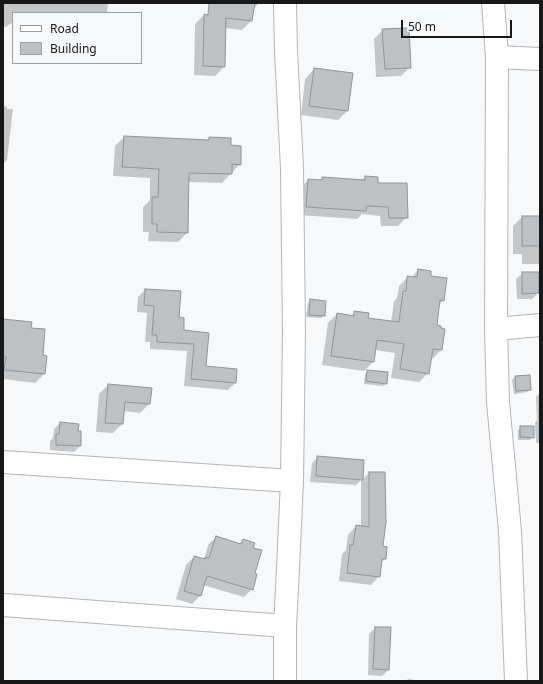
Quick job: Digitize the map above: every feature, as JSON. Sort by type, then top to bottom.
[{"type":"street","points":[[285,3],[292,168],[294,331],[292,481],[285,626],[285,681]]},
{"type":"street","points":[[494,3],[497,57],[496,329],[498,402],[510,532],[516,681]]},
{"type":"street","points":[[497,57],[540,59]]},
{"type":"street","points":[[496,329],[540,325]]},
{"type":"street","points":[[3,462],[292,481]]},
{"type":"street","points":[[3,605],[285,626]]},
{"type":"building","points":[[209,3],[255,3],[252,21],[226,18],[225,67],[203,66],[204,14],[208,15]]},
{"type":"building","points":[[409,28],[411,68],[385,69],[382,29]]},
{"type":"building","points":[[314,68],[353,73],[348,111],[309,106]]},
{"type":"building","points":[[124,136],[209,140],[209,137],[231,138],[231,145],[241,146],[241,165],[232,164],[232,174],[189,173],[188,233],[157,232],[157,224],[152,224],[152,197],[158,197],[159,169],[122,167]]},
{"type":"building","points":[[365,176],[378,177],[378,183],[407,183],[408,218],[389,218],[388,207],[367,206],[366,211],[306,207],[308,179],[322,180],[322,177],[365,180]]},
{"type":"building","points":[[522,216],[540,216],[540,246],[522,246]]},
{"type":"building","points":[[418,269],[431,271],[431,276],[447,278],[444,301],[440,300],[437,325],[445,329],[442,350],[433,349],[429,374],[400,369],[404,344],[377,340],[374,362],[331,356],[337,313],[354,316],[354,311],[369,313],[368,318],[399,322],[403,291],[406,291],[407,276],[417,277]]},
{"type":"building","points":[[522,272],[539,272],[539,293],[522,294]]},
{"type":"building","points":[[145,289],[181,291],[179,317],[184,318],[184,330],[209,333],[206,366],[237,369],[236,383],[191,379],[194,344],[157,342],[157,335],[152,335],[154,306],[144,305]]},
{"type":"building","points":[[310,299],[326,301],[325,316],[309,315]]},
{"type":"building","points":[[3,319],[32,322],[31,328],[45,329],[43,355],[47,356],[45,374],[4,370],[6,357],[3,357]]},
{"type":"building","points":[[367,370],[388,372],[387,384],[366,381]]},
{"type":"building","points":[[530,375],[531,390],[516,391],[515,376]]},
{"type":"building","points":[[108,384],[152,388],[150,404],[125,402],[123,424],[105,423]]},
{"type":"building","points":[[60,422],[79,424],[78,431],[81,431],[81,446],[56,445],[56,434],[59,434]]},
{"type":"building","points":[[520,426],[534,426],[534,438],[520,437]]},
{"type":"building","points":[[317,456],[364,460],[363,480],[316,476]]},
{"type":"building","points":[[369,472],[385,472],[386,522],[383,546],[387,547],[386,559],[382,559],[380,577],[347,573],[350,545],[353,545],[356,525],[369,527]]},
{"type":"building","points":[[216,536],[241,544],[243,539],[255,543],[253,548],[262,550],[255,573],[257,574],[253,590],[207,576],[201,596],[184,591],[194,556],[205,559],[205,557],[209,558]]},
{"type":"building","points":[[375,627],[391,627],[389,670],[373,669]]}]
